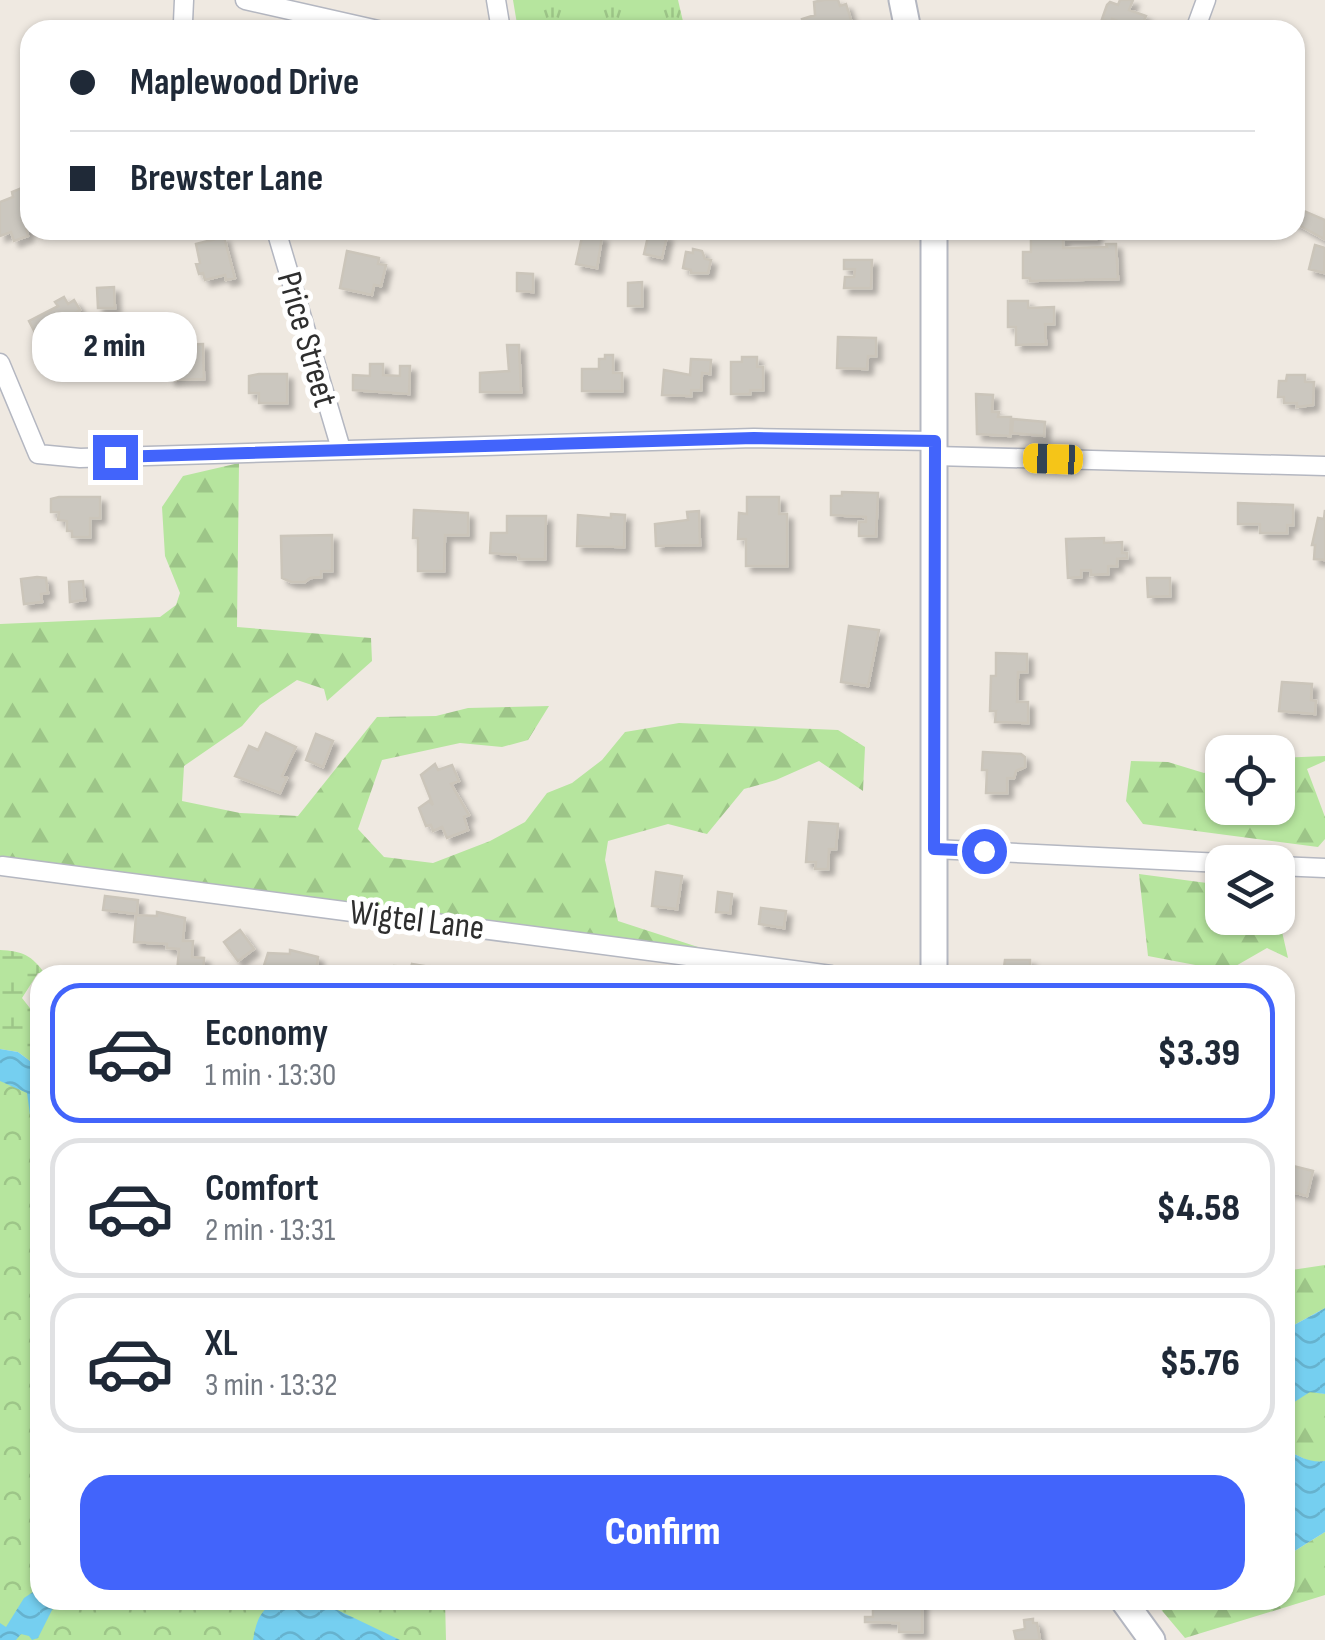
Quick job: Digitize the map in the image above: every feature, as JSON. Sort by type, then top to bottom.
[{"type":"main road","points":[[934,240],[934,965]]},
{"type":"main road","points":[[1130,1610],[1152,1640]]},
{"type":"street","points":[[245,0],[334,20]]},
{"type":"street","name":"Price Street","points":[[279,240],[340,449]]},
{"type":"street","points":[[0,363],[38,454],[80,458],[754,438],[1325,466]]},
{"type":"street","points":[[934,849],[1205,862]]},
{"type":"street","name":"Wigtel Lane","points":[[2,866],[756,965]]},
{"type":"street","points":[[1295,867],[1325,868]]},
{"type":"green space","points":[[513,0],[678,0],[683,20],[516,20]]},
{"type":"green space","points":[[239,463],[237,627],[371,638],[372,661],[327,701],[324,689],[297,680],[260,705],[242,726],[184,766],[182,801],[240,813],[298,816],[377,717],[436,716],[468,708],[549,706],[528,740],[502,747],[460,743],[382,760],[358,829],[384,857],[433,863],[490,841],[525,822],[547,793],[572,783],[602,760],[625,732],[679,723],[838,730],[865,747],[863,791],[819,761],[744,789],[707,834],[668,824],[608,841],[605,860],[618,921],[701,948],[12,858],[0,862],[0,624],[160,617],[176,605],[180,593],[165,556],[162,507],[183,476]]},
{"type":"green space","points":[[1325,756],[1325,761],[1307,769],[1325,817],[1325,839],[1318,847],[1143,824],[1126,801],[1131,761],[1168,762],[1205,773],[1205,825],[1295,825],[1295,757]]},
{"type":"green space","points":[[1139,874],[1205,883],[1205,935],[1283,935],[1288,958],[1267,948],[1237,965],[1195,965],[1148,956]]},
{"type":"green space","points":[[0,950],[26,955],[38,965],[30,965],[30,986],[22,998],[30,1008],[30,1061],[18,1052],[0,1049]]},
{"type":"green space","points":[[0,1062],[30,1075],[30,1610],[445,1610],[446,1640],[0,1640]]},
{"type":"green space","points":[[1325,1265],[1325,1308],[1295,1324],[1295,1270]]},
{"type":"green space","points":[[1310,1391],[1325,1394],[1325,1461],[1313,1463],[1295,1454],[1295,1401]]},
{"type":"green space","points":[[1325,1532],[1325,1595],[1295,1604],[1295,1551]]},
{"type":"green space","points":[[1161,1610],[1276,1610],[1185,1638]]},
{"type":"water","points":[[0,1049],[18,1052],[30,1061],[30,1115],[27,1093],[0,1081]]},
{"type":"water","points":[[1325,1308],[1325,1394],[1310,1392],[1295,1402],[1295,1324]]},
{"type":"water","points":[[1295,1454],[1325,1461],[1325,1532],[1295,1551]]},
{"type":"water","points":[[30,1594],[30,1610],[52,1610],[38,1638],[32,1640],[21,1634],[16,1640],[0,1640],[0,1623],[6,1627]]},
{"type":"water","points":[[265,1610],[337,1610],[400,1640],[253,1640]]},
{"type":"building","points":[[838,0],[840,6],[846,4],[851,20],[802,20],[815,15],[814,2]]},
{"type":"building","points":[[1120,0],[1133,0],[1129,10],[1146,16],[1144,20],[1102,19],[1110,2],[1118,5]]},
{"type":"building","points":[[20,189],[20,239],[14,241],[11,232],[0,236],[0,202],[13,197],[12,192]]},
{"type":"building","points":[[1305,211],[1325,220],[1324,239],[1305,229]]},
{"type":"building","points":[[225,240],[235,278],[226,280],[225,275],[205,280],[196,264],[200,263],[196,244]]},
{"type":"building","points":[[581,240],[602,240],[597,268],[576,264]]},
{"type":"building","points":[[647,240],[666,240],[662,258],[644,254]]},
{"type":"building","points":[[1031,240],[1063,240],[1063,248],[1116,244],[1118,279],[1030,281],[1023,278],[1023,252],[1031,252]]},
{"type":"building","points":[[1315,245],[1325,248],[1324,273],[1309,269]]},
{"type":"building","points":[[693,249],[711,260],[708,273],[691,273],[683,268],[686,252],[693,253]]},
{"type":"building","points":[[347,251],[379,258],[378,264],[386,265],[381,286],[374,285],[372,295],[340,288]]},
{"type":"building","points":[[844,260],[872,260],[871,288],[844,288],[845,277],[854,277],[855,269],[844,269]]},
{"type":"building","points":[[517,273],[533,274],[533,292],[517,291]]},
{"type":"building","points":[[642,282],[642,306],[628,306],[628,283]]},
{"type":"building","points":[[114,287],[115,308],[98,308],[97,288]]},
{"type":"building","points":[[64,297],[68,304],[74,300],[80,310],[58,322],[68,350],[57,356],[50,342],[42,346],[29,321],[58,306],[55,302]]},
{"type":"building","points":[[1008,301],[1028,301],[1028,308],[1054,307],[1054,324],[1045,324],[1046,344],[1016,345],[1016,327],[1008,327]]},
{"type":"building","points":[[838,337],[876,338],[876,356],[868,356],[867,369],[837,368]]},
{"type":"building","points":[[203,344],[204,379],[170,380],[168,345]]},
{"type":"building","points":[[507,345],[519,345],[521,392],[480,392],[480,373],[509,371]]},
{"type":"building","points":[[605,355],[613,355],[613,373],[622,373],[622,391],[582,391],[582,369],[599,369],[599,359],[605,359]]},
{"type":"building","points":[[742,357],[757,357],[757,367],[763,367],[763,390],[731,394],[731,362],[742,362]]},
{"type":"building","points":[[691,359],[711,360],[710,374],[702,373],[701,390],[691,390],[691,396],[662,395],[664,370],[690,375]]},
{"type":"building","points":[[370,364],[383,364],[383,375],[400,376],[400,366],[410,366],[409,394],[353,390],[353,375],[370,376]]},
{"type":"building","points":[[287,374],[287,403],[259,403],[259,393],[249,393],[249,376]]},
{"type":"building","points":[[1287,375],[1305,375],[1305,382],[1314,382],[1313,405],[1297,407],[1297,403],[1284,403],[1284,397],[1278,397],[1279,381],[1286,381]]},
{"type":"building","points":[[976,394],[993,395],[992,412],[999,412],[998,417],[1011,417],[1010,436],[977,434]]},
{"type":"building","points":[[1013,419],[1045,422],[1044,436],[1012,433]]},
{"type":"building","points":[[842,492],[878,493],[876,536],[859,536],[859,522],[866,522],[866,517],[831,515],[831,496],[842,496]]},
{"type":"building","points":[[100,497],[100,518],[90,518],[90,537],[72,537],[67,521],[58,520],[59,512],[51,512],[51,499]]},
{"type":"building","points":[[747,497],[779,497],[779,514],[787,514],[787,566],[746,566],[746,539],[738,539],[739,513],[747,514]]},
{"type":"building","points":[[1238,503],[1293,505],[1293,525],[1287,525],[1287,533],[1260,533],[1260,524],[1238,524]]},
{"type":"building","points":[[414,510],[468,513],[468,535],[445,535],[444,571],[418,571]]},
{"type":"building","points":[[1325,510],[1325,560],[1314,559],[1312,545],[1318,518],[1324,519]]},
{"type":"building","points":[[699,511],[700,545],[656,546],[655,524],[688,520],[687,512]]},
{"type":"building","points":[[611,514],[625,515],[624,547],[577,546],[578,515],[611,518]]},
{"type":"building","points":[[507,516],[546,516],[545,559],[490,553],[491,533],[507,533]]},
{"type":"building","points":[[332,535],[332,571],[321,571],[321,577],[305,582],[282,578],[281,536]]},
{"type":"building","points":[[1104,538],[1104,543],[1122,542],[1122,553],[1127,553],[1127,558],[1117,559],[1117,566],[1108,566],[1108,574],[1091,575],[1091,570],[1081,570],[1081,577],[1068,578],[1066,539]]},
{"type":"building","points":[[46,578],[48,593],[41,594],[42,602],[24,604],[21,579]]},
{"type":"building","points":[[1147,578],[1170,578],[1170,596],[1148,597]]},
{"type":"building","points":[[83,581],[85,600],[70,602],[69,582]]},
{"type":"building","points":[[849,626],[879,630],[868,686],[841,682]]},
{"type":"building","points":[[996,653],[1027,654],[1027,672],[1018,672],[1017,702],[1028,702],[1028,723],[995,722],[996,711],[990,711]]},
{"type":"building","points":[[1282,682],[1312,684],[1315,714],[1279,711]]},
{"type":"building","points":[[266,733],[296,747],[282,776],[287,778],[280,793],[235,776],[249,746],[258,750]]},
{"type":"building","points":[[316,734],[333,741],[323,767],[306,760]]},
{"type":"building","points":[[983,752],[1025,757],[1025,767],[1016,771],[1014,778],[1007,778],[1007,793],[986,793]]},
{"type":"building","points":[[435,764],[438,770],[452,765],[459,781],[451,784],[469,815],[464,817],[468,830],[447,838],[442,827],[433,831],[431,825],[426,826],[419,808],[429,801],[433,805],[421,775]]},
{"type":"building","points":[[809,822],[838,824],[836,849],[829,849],[828,869],[815,869],[816,862],[806,862]]},
{"type":"building","points":[[656,872],[682,876],[677,909],[652,906]]},
{"type":"building","points":[[718,892],[732,894],[730,913],[716,912]]},
{"type":"building","points":[[105,896],[138,900],[137,914],[103,910]]},
{"type":"building","points":[[761,908],[786,911],[784,928],[759,924]]},
{"type":"building","points":[[157,912],[185,918],[183,941],[193,941],[192,957],[204,958],[204,965],[178,965],[179,949],[167,948],[167,944],[134,942],[136,915],[157,916]]},
{"type":"building","points":[[240,930],[254,949],[238,961],[224,942]]},
{"type":"building","points":[[290,950],[318,957],[317,965],[264,965],[268,953],[290,954]]},
{"type":"building","points":[[1005,960],[1030,960],[1030,965],[1004,965]]},
{"type":"building","points":[[1295,1166],[1313,1171],[1307,1196],[1295,1193]]},
{"type":"building","points":[[873,1610],[922,1610],[922,1632],[899,1632],[899,1623],[865,1622],[865,1617],[873,1617]]},
{"type":"building","points":[[1033,1619],[1040,1640],[1016,1640],[1014,1631],[1025,1629],[1024,1620]]},
{"type":"route","points":[[115,457],[754,438],[935,441],[934,849],[984,851]]}]
